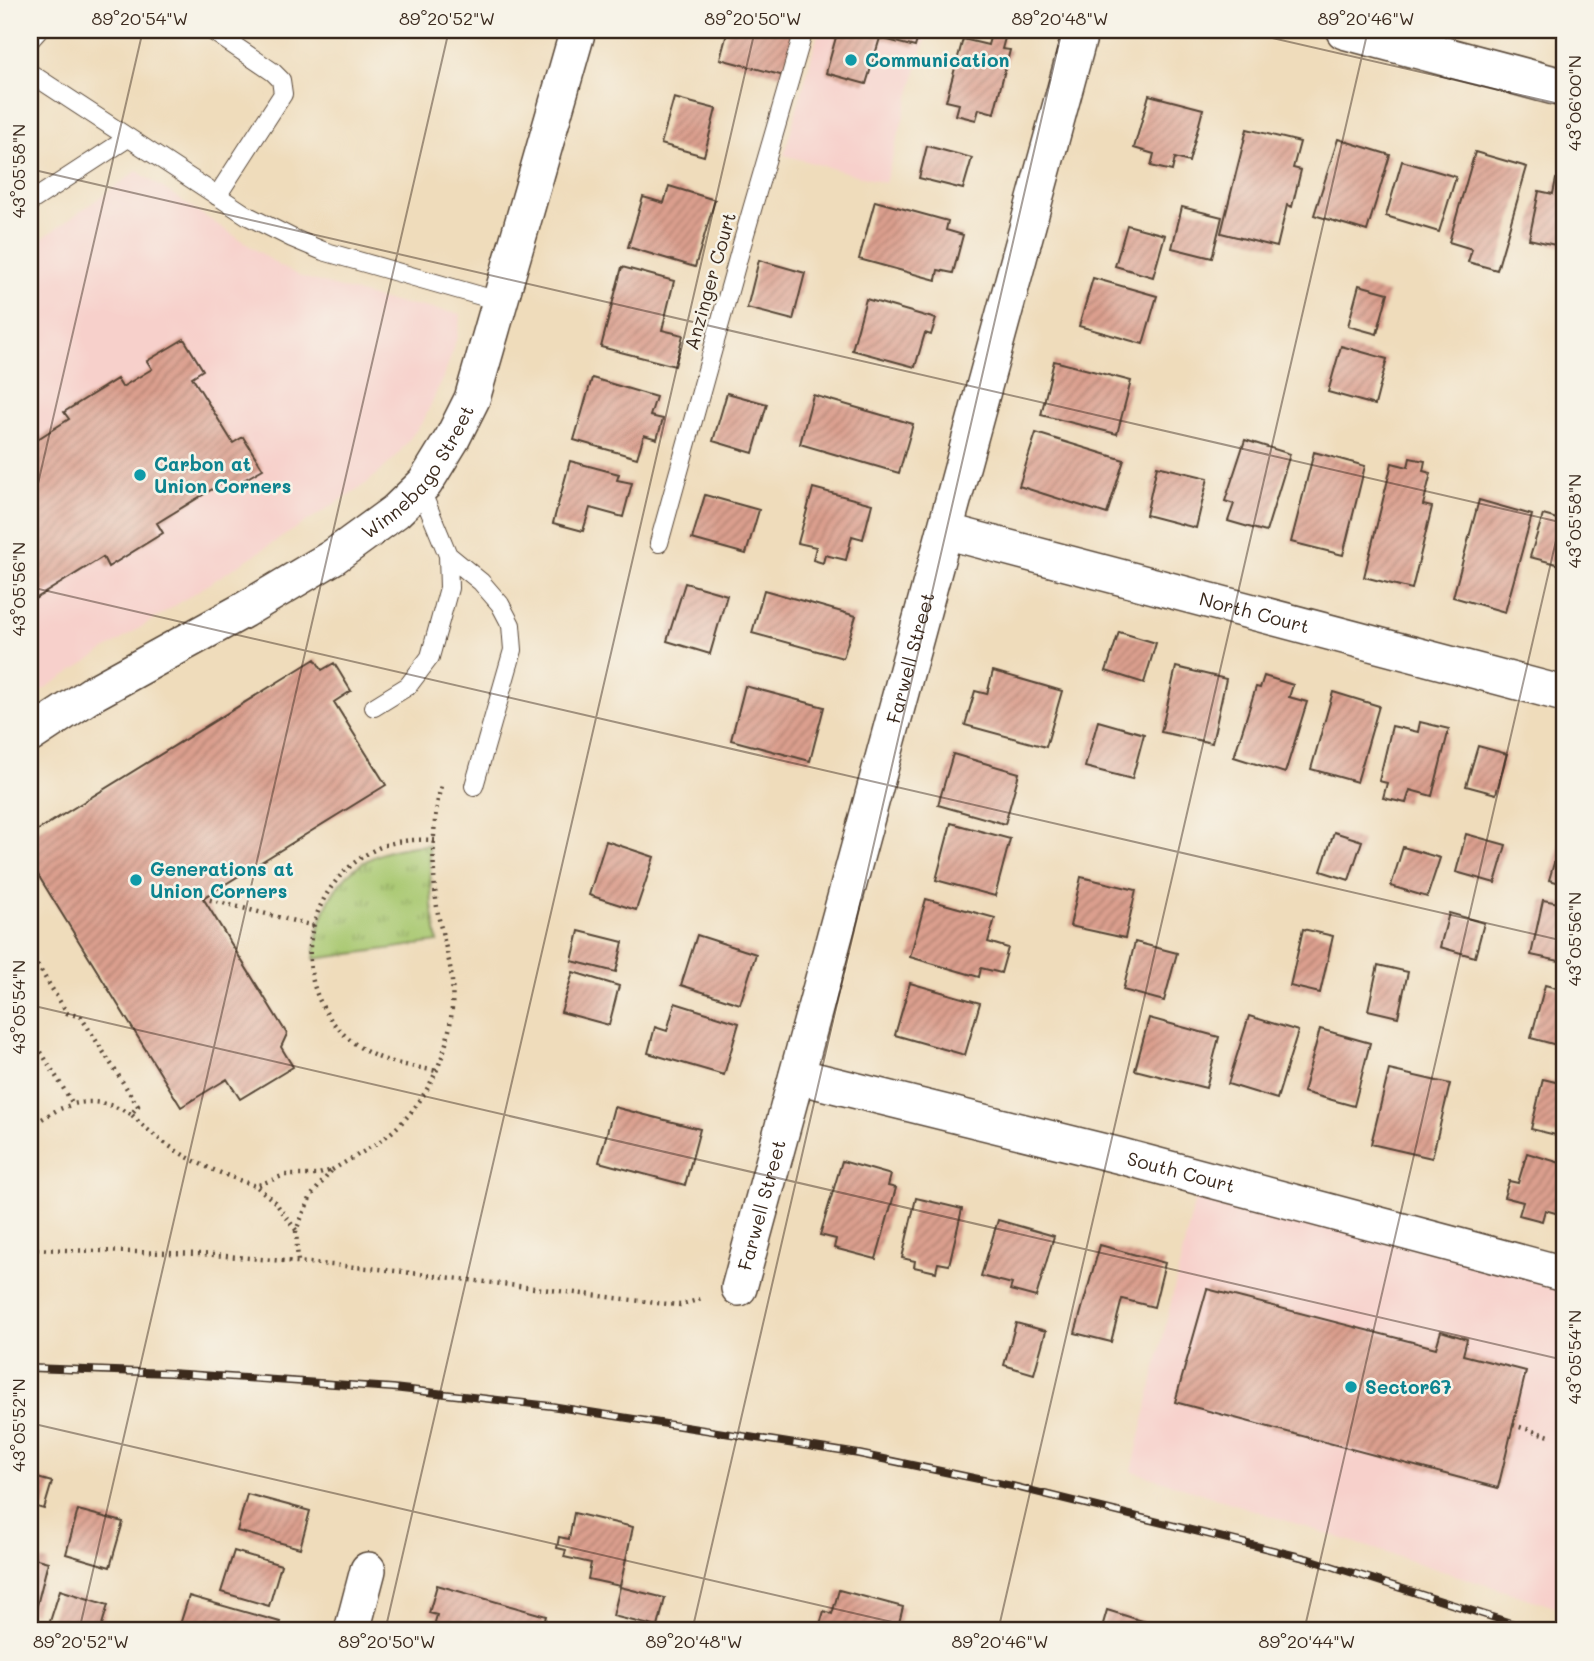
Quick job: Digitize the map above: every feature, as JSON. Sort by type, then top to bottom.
[{"type":"street","name":"Winnebago Street","points":[[30,735],[95,692],[244,610],[333,557],[396,511],[425,484],[453,439],[472,399],[578,30]]},
{"type":"street","name":"Farwell Street","points":[[739,1288],[1081,30]]},
{"type":"street","points":[[1345,30],[1564,88]]},
{"type":"street","name":"North Court","points":[[945,531],[1564,694]]},
{"type":"street","name":"South Court","points":[[797,1076],[1121,1156],[1564,1275]]},
{"type":"street","points":[[352,1631],[368,1570]]},
{"type":"lane","points":[[30,40],[39,30]]},
{"type":"lane","points":[[211,30],[274,72],[281,80],[283,94],[217,196]]},
{"type":"lane","name":"Anzinger Court","points":[[659,543],[804,30]]},
{"type":"lane","points":[[30,74],[248,216],[323,251],[502,302]]},
{"type":"lane","points":[[30,202],[128,138]]},
{"type":"lane","points":[[374,707],[408,686],[430,657],[449,588],[448,555],[419,488]]},
{"type":"lane","points":[[448,555],[488,589],[511,625],[513,650],[474,786]]},
{"type":"path","points":[[256,1186],[285,1175],[316,1175],[332,1170],[361,1154],[396,1129],[423,1096],[437,1071],[447,1040],[452,1006],[452,981],[436,892],[436,813],[443,778]]},
{"type":"path","points":[[435,839],[404,841],[380,847],[357,860],[337,878],[323,899],[309,951],[311,976],[318,1000],[328,1019],[345,1037],[384,1060],[437,1071]]},
{"type":"path","points":[[202,898],[314,926]]},
{"type":"path","points":[[30,953],[67,1013],[81,1017],[138,1107],[131,1114]]},
{"type":"path","points":[[30,1034],[74,1104]]},
{"type":"path","points":[[30,1065],[30,1093]]},
{"type":"path","points":[[30,1126],[48,1114],[74,1104],[102,1102],[131,1114],[144,1127],[196,1163],[256,1186],[275,1202],[296,1230]]},
{"type":"path","points":[[298,1262],[296,1230],[311,1196],[332,1170]]},
{"type":"path","points":[[30,1249],[202,1254],[298,1262],[379,1269],[680,1305],[739,1288]]},
{"type":"path","points":[[1513,1425],[1553,1437]]},
{"type":"shaded area","points":[[819,30],[928,30],[885,183],[784,155]]},
{"type":"shaded area","points":[[137,171],[280,266],[302,277],[383,300],[461,314],[457,337],[447,368],[424,420],[394,459],[367,483],[30,698],[30,247]]},
{"type":"shaded area","points":[[1200,1177],[1564,1274],[1564,1610],[1132,1471]]},
{"type":"green space","points":[[429,845],[432,906],[438,942],[314,959],[324,912],[346,876],[362,863],[381,854]]},
{"type":"building","points":[[728,30],[796,30],[784,76],[720,59]]},
{"type":"building","name":"Communication","points":[[838,30],[920,30],[915,47],[880,38],[866,84],[826,73]]},
{"type":"building","points":[[991,34],[1005,38],[1002,49],[1010,50],[994,113],[979,109],[976,120],[956,115],[959,104],[946,101],[963,39],[988,45]]},
{"type":"building","points":[[1149,95],[1203,109],[1189,162],[1175,158],[1172,171],[1151,166],[1154,154],[1134,148]]},
{"type":"building","points":[[674,98],[716,109],[704,156],[661,144]]},
{"type":"building","points":[[1247,129],[1300,142],[1293,168],[1301,170],[1292,207],[1287,205],[1277,247],[1221,233]]},
{"type":"building","points":[[1338,139],[1390,155],[1367,231],[1314,215]]},
{"type":"building","points":[[927,146],[972,158],[963,189],[919,178]]},
{"type":"building","points":[[1475,152],[1527,167],[1497,270],[1468,262],[1472,249],[1449,242]]},
{"type":"building","points":[[1402,161],[1456,177],[1439,232],[1386,216]]},
{"type":"building","points":[[1556,179],[1564,181],[1564,247],[1529,239],[1539,191],[1553,194]]},
{"type":"building","points":[[669,186],[715,200],[695,267],[628,247],[643,197],[664,203]]},
{"type":"building","points":[[875,201],[948,221],[946,230],[963,235],[953,273],[938,270],[936,280],[859,259]]},
{"type":"building","points":[[1182,207],[1222,217],[1212,258],[1172,248]]},
{"type":"building","points":[[1127,225],[1165,235],[1153,277],[1115,266]]},
{"type":"building","points":[[759,260],[805,273],[793,320],[747,308]]},
{"type":"building","points":[[622,267],[674,281],[662,330],[683,335],[675,366],[601,347]]},
{"type":"building","points":[[1093,278],[1157,296],[1143,344],[1079,326]]},
{"type":"building","points":[[1359,285],[1388,293],[1377,334],[1348,326]]},
{"type":"building","points":[[866,299],[936,319],[931,335],[925,333],[915,367],[852,350]]},
{"type":"building","name":"Carbon at Union Corners","points":[[184,339],[203,370],[192,377],[233,443],[243,437],[263,469],[228,489],[224,482],[157,523],[163,533],[108,567],[103,557],[30,602],[30,444],[69,419],[64,412],[117,379],[122,387],[152,369],[147,361]]},
{"type":"building","points":[[1341,346],[1387,359],[1375,405],[1328,392]]},
{"type":"building","points":[[1054,361],[1131,381],[1117,434],[1041,415]]},
{"type":"building","points":[[592,378],[656,397],[650,416],[663,419],[657,439],[644,435],[637,458],[574,440]]},
{"type":"building","points":[[727,393],[767,404],[753,453],[713,441]]},
{"type":"building","points":[[813,395],[913,424],[899,473],[800,444]]},
{"type":"building","points":[[1036,433],[1124,460],[1107,514],[1019,486]]},
{"type":"building","points":[[1245,440],[1290,454],[1266,532],[1228,521],[1234,504],[1225,501]]},
{"type":"building","points":[[1314,452],[1365,466],[1343,555],[1291,542]]},
{"type":"building","points":[[1410,458],[1425,461],[1423,471],[1431,473],[1423,505],[1432,507],[1412,589],[1364,577],[1392,463],[1408,467]]},
{"type":"building","points":[[570,461],[619,474],[617,480],[632,483],[623,517],[590,508],[583,531],[553,523]]},
{"type":"building","points":[[1157,466],[1208,478],[1196,528],[1146,515]]},
{"type":"building","points":[[813,488],[872,504],[863,539],[852,536],[846,560],[825,555],[823,563],[813,560],[816,547],[798,543]]},
{"type":"building","points":[[705,495],[759,510],[746,554],[692,539]]},
{"type":"building","points":[[1479,500],[1532,515],[1505,612],[1453,597]]},
{"type":"building","points":[[1543,515],[1564,521],[1564,566],[1530,557]]},
{"type":"building","points":[[685,583],[727,595],[710,654],[667,641]]},
{"type":"building","points":[[764,590],[856,616],[843,658],[752,633]]},
{"type":"building","points":[[1119,632],[1156,643],[1144,683],[1106,671]]},
{"type":"building","name":"Generations at Union Corners","points":[[315,659],[322,670],[334,663],[351,691],[334,702],[386,785],[203,898],[287,1034],[281,1047],[293,1067],[240,1099],[227,1079],[181,1107],[30,862],[30,835]]},
{"type":"building","points":[[1176,667],[1226,679],[1212,743],[1161,732]]},
{"type":"building","points":[[993,671],[1062,691],[1046,747],[965,725],[975,691],[987,694]]},
{"type":"building","points":[[1264,676],[1293,685],[1289,697],[1307,702],[1285,773],[1234,757],[1256,687],[1260,688]]},
{"type":"building","points":[[745,686],[824,707],[810,761],[731,740]]},
{"type":"building","points":[[1333,692],[1379,706],[1357,782],[1311,769]]},
{"type":"building","points":[[1098,721],[1144,734],[1132,779],[1085,767]]},
{"type":"building","points":[[1420,722],[1449,729],[1432,796],[1410,790],[1406,803],[1383,798],[1387,783],[1379,781],[1392,726],[1418,732]]},
{"type":"building","points":[[1478,746],[1507,754],[1496,794],[1466,786]]},
{"type":"building","points":[[953,754],[1019,773],[1005,824],[938,805]]},
{"type":"building","points":[[951,823],[1010,839],[995,896],[936,880]]},
{"type":"building","points":[[1564,829],[1564,884],[1549,880]]},
{"type":"building","points":[[1334,832],[1362,841],[1349,880],[1321,871]]},
{"type":"building","points":[[1466,834],[1506,845],[1495,883],[1456,872]]},
{"type":"building","points":[[606,841],[654,857],[636,910],[589,895]]},
{"type":"building","points":[[1403,847],[1440,858],[1427,897],[1391,886]]},
{"type":"building","points":[[1081,877],[1136,890],[1125,938],[1070,926]]},
{"type":"building","points":[[926,899],[995,918],[988,942],[1008,948],[1001,973],[981,968],[979,977],[910,957]]},
{"type":"building","points":[[1543,900],[1564,904],[1564,962],[1531,955]]},
{"type":"building","points":[[1449,913],[1484,923],[1475,957],[1440,947]]},
{"type":"building","points":[[1303,929],[1333,936],[1320,993],[1290,986]]},
{"type":"building","points":[[579,931],[623,942],[616,972],[572,961]]},
{"type":"building","points":[[697,935],[756,954],[740,1004],[681,985]]},
{"type":"building","points":[[1135,942],[1177,953],[1164,1001],[1123,990]]},
{"type":"building","points":[[1378,965],[1408,972],[1398,1017],[1368,1010]]},
{"type":"building","points":[[573,972],[619,986],[609,1025],[561,1012]]},
{"type":"building","points":[[910,983],[980,1003],[965,1055],[895,1035]]},
{"type":"building","points":[[1545,985],[1564,990],[1564,1047],[1531,1038]]},
{"type":"building","points":[[675,1003],[739,1023],[724,1075],[648,1053],[655,1027],[667,1031]]},
{"type":"building","points":[[1249,1016],[1298,1031],[1277,1099],[1228,1084]]},
{"type":"building","points":[[1149,1018],[1219,1037],[1206,1088],[1135,1070]]},
{"type":"building","points":[[1320,1029],[1370,1043],[1354,1106],[1303,1092]]},
{"type":"building","points":[[1389,1070],[1450,1084],[1432,1158],[1371,1144]]},
{"type":"building","points":[[1543,1079],[1564,1084],[1564,1137],[1531,1129]]},
{"type":"building","points":[[614,1107],[700,1129],[685,1185],[599,1162]]},
{"type":"building","points":[[1527,1153],[1564,1164],[1564,1197],[1559,1214],[1545,1210],[1542,1221],[1519,1215],[1523,1202],[1504,1197],[1509,1181],[1518,1183]]},
{"type":"building","points":[[842,1161],[891,1175],[888,1186],[896,1188],[876,1259],[834,1248],[836,1239],[820,1235]]},
{"type":"building","points":[[916,1198],[962,1209],[949,1265],[938,1263],[936,1272],[914,1267],[915,1261],[902,1258]]},
{"type":"building","points":[[998,1220],[1054,1236],[1036,1297],[1010,1290],[1012,1284],[981,1276]]},
{"type":"building","points":[[1100,1245],[1165,1263],[1154,1307],[1122,1299],[1111,1342],[1075,1333]]},
{"type":"building","name":"Sector67","points":[[1207,1289],[1436,1348],[1441,1331],[1467,1339],[1463,1355],[1526,1371],[1498,1488],[1175,1402]]},
{"type":"building","points":[[1016,1323],[1046,1331],[1034,1374],[1004,1365]]},
{"type":"building","points":[[30,1476],[52,1482],[44,1509],[30,1505]]},
{"type":"building","points":[[247,1494],[310,1511],[300,1548],[237,1531]]},
{"type":"building","points":[[78,1510],[123,1522],[110,1567],[66,1554]]},
{"type":"building","points":[[574,1513],[633,1527],[620,1586],[588,1579],[591,1563],[564,1557],[566,1550],[557,1548],[559,1537],[569,1539]]},
{"type":"building","points":[[234,1551],[281,1565],[269,1606],[221,1592]]},
{"type":"building","points":[[30,1557],[48,1562],[35,1613],[30,1612]]},
{"type":"building","points":[[437,1585],[546,1616],[542,1631],[433,1630],[437,1615],[429,1613]]},
{"type":"building","points":[[620,1587],[665,1598],[658,1627],[613,1616]]},
{"type":"building","points":[[60,1590],[108,1605],[100,1631],[47,1631]]},
{"type":"building","points":[[839,1590],[903,1607],[897,1631],[818,1631],[824,1611],[832,1614]]},
{"type":"building","points":[[189,1596],[280,1622],[277,1631],[178,1631]]},
{"type":"building","points":[[1107,1610],[1175,1631],[1101,1631]]},
{"type":"railway","points":[[30,1368],[170,1373],[393,1388],[551,1406],[859,1454],[1012,1486],[1309,1559],[1536,1631]]},
{"type":"place","name":"Communication","points":[[851,60]]},
{"type":"place","name":"Carbon at Union Corners","points":[[140,475]]},
{"type":"place","name":"Generations at Union Corners","points":[[136,880]]},
{"type":"place","name":"Sector67","points":[[1351,1387]]}]
